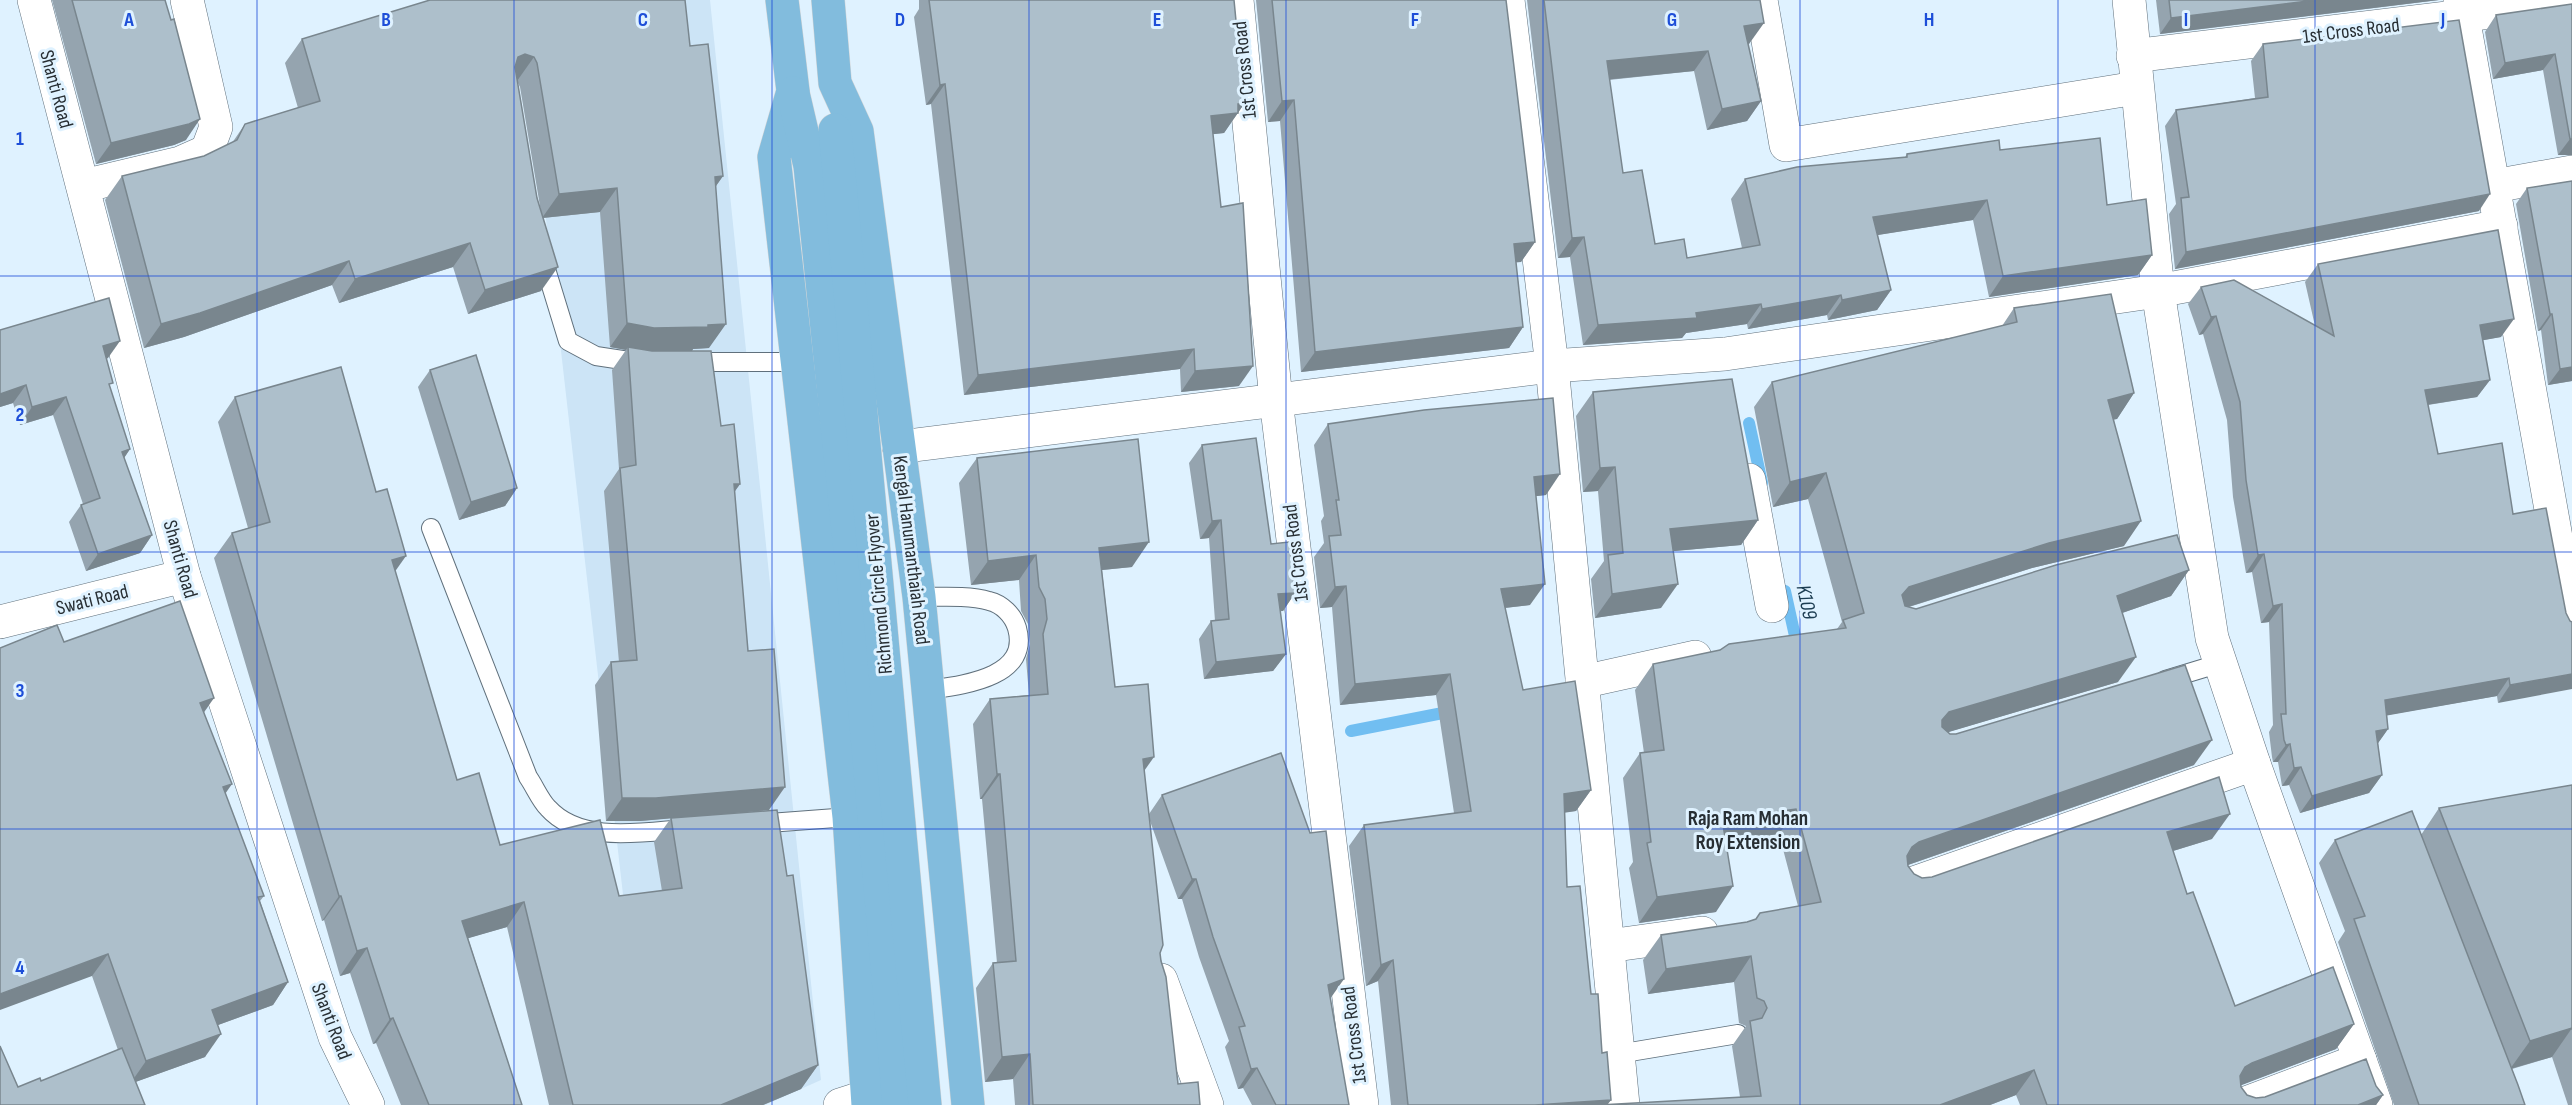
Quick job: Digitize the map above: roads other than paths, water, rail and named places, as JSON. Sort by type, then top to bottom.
[{"type":"main road","points":[[782,0],[793,91],[774,157],[849,817],[858,1102]]},
{"type":"main road","name":"Kengal Hanumanthaiah Road","points":[[828,0],[836,83],[856,131],[919,597],[968,1105]]},
{"type":"main road","name":"Richmond Circle Flyover","points":[[836,83],[834,123],[824,161],[855,598],[899,1105]]},
{"type":"main road","name":"Richmond Circle Flyover","points":[[793,91],[824,161],[925,1105]]},
{"type":"street","name":"Shanti Road","points":[[34,0],[184,576],[335,1037],[368,1105]]},
{"type":"street","points":[[83,186],[180,163],[207,151],[216,127],[187,0]]},
{"type":"street","name":"1st Cross Road","points":[[1237,0],[1276,400],[1362,1105]]},
{"type":"street","points":[[1508,0],[1552,366],[1623,1105]]},
{"type":"street","points":[[1761,0],[1786,145],[2136,88]]},
{"type":"street","points":[[2128,0],[2187,542],[2212,638],[2254,764],[2376,1105]]},
{"type":"street","name":"1st Cross Road","points":[[2133,56],[2461,8],[2567,0]]},
{"type":"street","points":[[2461,8],[2572,627]]},
{"type":"street","points":[[2494,186],[2572,172]]},
{"type":"street","points":[[899,447],[1552,366],[1725,354],[2158,291],[2501,226]]},
{"type":"street","points":[[1725,354],[1732,389]]},
{"type":"street","points":[[1742,446],[1772,606]]},
{"type":"street","name":"Swati Road","points":[[0,622],[184,576]]},
{"type":"street","points":[[1582,681],[1698,657]]},
{"type":"street","points":[[1908,885],[2254,764]]},
{"type":"street","points":[[1608,946],[1727,929]]},
{"type":"street","points":[[1161,980],[1208,1105]]},
{"type":"street","points":[[2241,1105],[2360,1060]]},
{"type":"lane","points":[[538,242],[568,341],[596,356],[636,363],[797,362]]},
{"type":"lane","points":[[430,528],[528,777],[548,808],[572,826],[599,832],[640,832],[708,827]]},
{"type":"lane","points":[[919,597],[988,600],[1003,607],[1015,621],[1020,639],[1016,655],[1007,667],[974,682],[928,690]]},
{"type":"lane","points":[[2149,685],[2221,663]]},
{"type":"lane","points":[[741,825],[849,817]]},
{"type":"lane","points":[[1618,1054],[1738,1034]]},
{"type":"waterway","name":"K109","points":[[1749,423],[1762,483]]},
{"type":"waterway","name":"K109","points":[[1785,591],[1797,645],[1792,646]]},
{"type":"waterway","name":"K109","points":[[1351,731],[1453,711]]},
{"type":"district","name":"Raja Ram Mohan Roy Extension","points":[[1748,830]]}]
